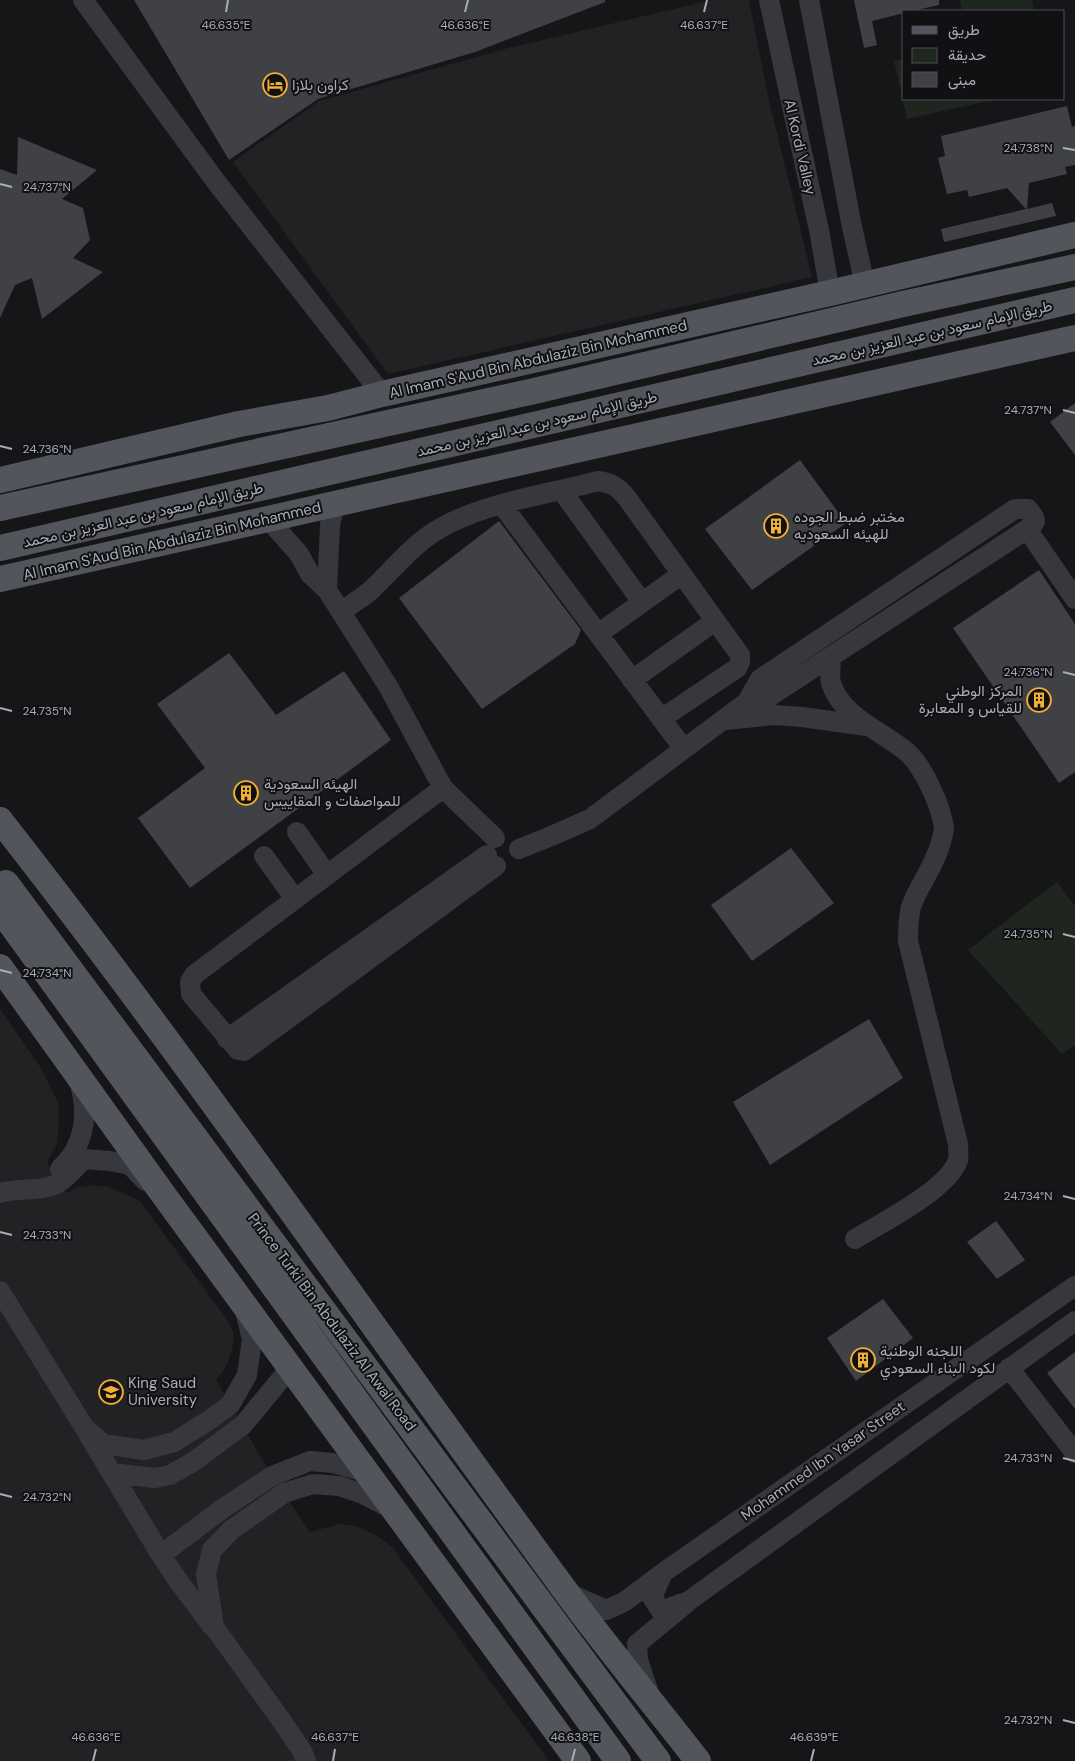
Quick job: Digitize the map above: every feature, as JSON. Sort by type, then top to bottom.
[{"type":"main road","name":"Al Imam S'Aud Bin Abdulaziz Bin Mohammed","points":[[0,480],[239,424],[328,408],[382,394],[830,294],[1075,235]]},
{"type":"main road","points":[[0,508],[530,392],[903,304],[1075,266]]},
{"type":"main road","name":"طريق الإمام سعود بن عبد العزيز بن محمد","points":[[0,548],[1075,300]]},
{"type":"main road","points":[[1021,312],[1075,306]]},
{"type":"main road","name":"Al Imam S'Aud Bin Abdulaziz Bin Mohammed","points":[[0,579],[1075,338]]},
{"type":"main road","points":[[69,492],[328,408]]},
{"type":"main road","points":[[0,554],[124,552]]},
{"type":"main road","points":[[0,820],[42,873],[252,1158],[566,1592],[698,1761]]},
{"type":"main road","points":[[0,841],[42,873]]},
{"type":"main road","name":"Prince Turki Bin Abdulaziz Al Awal Road","points":[[6,883],[658,1761]]},
{"type":"main road","name":"Prince Turki Bin Abdulaziz Al Awal Road","points":[[0,909],[618,1761]]},
{"type":"main road","points":[[0,967],[243,1304],[578,1761]]},
{"type":"street","points":[[83,0],[214,180],[382,394]]},
{"type":"street","name":"Al Kordi Valley","points":[[769,0],[820,235],[830,294]]},
{"type":"street","points":[[810,0],[852,227],[865,285]]},
{"type":"street","points":[[820,235],[852,227]]},
{"type":"street","points":[[341,612],[368,592],[410,550],[434,532],[462,517],[598,481],[609,482],[619,488],[740,655],[740,662],[737,668],[661,719]]},
{"type":"street","points":[[562,491],[642,602]]},
{"type":"street","points":[[327,590],[330,525],[335,504]]},
{"type":"street","points":[[502,505],[684,749]]},
{"type":"street","points":[[519,849],[590,819],[747,702],[770,696],[1027,529],[1035,521],[1034,517],[1028,509],[1015,509],[760,679],[747,702]]},
{"type":"street","points":[[269,520],[300,554],[310,574],[327,590],[388,686],[443,788],[493,853],[501,868],[511,866],[518,859],[519,849],[514,840],[505,836],[493,853],[244,1051],[238,1050],[191,994],[190,982],[194,975],[443,788]]},
{"type":"street","points":[[1027,529],[1075,599]]},
{"type":"street","points":[[598,634],[682,574]]},
{"type":"street","points":[[632,680],[715,620]]},
{"type":"street","points":[[831,656],[830,681],[836,695],[846,708],[867,726],[882,733],[910,754],[924,775],[937,804],[944,829],[937,858],[910,910],[908,941],[958,1144],[958,1159],[950,1174],[938,1186],[855,1239]]},
{"type":"street","points":[[722,721],[775,714],[867,726]]},
{"type":"street","points":[[297,832],[327,875]]},
{"type":"street","points":[[264,856],[295,899]]},
{"type":"street","points":[[0,1180],[25,1184],[55,1176],[75,1151],[84,1122],[84,1098],[76,1072]]},
{"type":"street","points":[[0,1193],[11,1189],[43,1188],[60,1182],[84,1160],[110,1161],[130,1165],[145,1182],[163,1194]]},
{"type":"street","name":"Mohammed Ibn Yasar Street","points":[[566,1592],[606,1610],[624,1602],[664,1572],[1075,1286]]},
{"type":"street","points":[[0,1291],[161,1555],[279,1717],[302,1751],[306,1761]]},
{"type":"street","points":[[84,1427],[103,1444],[144,1450],[174,1442],[230,1405],[248,1375],[252,1339],[243,1304]]},
{"type":"street","points":[[652,1702],[638,1660],[637,1644],[690,1600],[1075,1321]]},
{"type":"street","points":[[112,1473],[155,1478],[170,1475],[193,1462],[243,1425],[290,1368]]},
{"type":"street","points":[[1009,1368],[1075,1453]]},
{"type":"street","points":[[161,1555],[222,1509],[272,1476],[310,1461],[333,1463],[368,1473]]},
{"type":"street","points":[[214,1627],[206,1574],[212,1550],[231,1530],[284,1493],[313,1484],[339,1486],[363,1494],[395,1510]]},
{"type":"street","points":[[664,1572],[652,1596],[661,1611],[690,1600]]},
{"type":"shaded area","points":[[712,0],[749,0],[769,100],[812,277],[388,374],[233,162],[319,101],[505,49]]},
{"type":"shaded area","name":"King Saud University","points":[[0,1009],[41,1068],[58,1103],[59,1124],[57,1142],[47,1163],[67,1193],[78,1187],[92,1185],[109,1187],[139,1200],[226,1318],[234,1334],[232,1351],[225,1369],[216,1380],[272,1476],[310,1532],[339,1524],[356,1526],[379,1537],[393,1548],[549,1761],[0,1761]]},
{"type":"green space","points":[[960,0],[1032,0],[1034,10],[962,10]]},
{"type":"green space","points":[[902,59],[902,97],[894,61]]},
{"type":"green space","points":[[903,100],[992,100],[907,119]]},
{"type":"green space","points":[[1057,882],[1075,906],[1075,1045],[1062,1054],[968,950]]},
{"type":"building","name":"كراون بلازا","points":[[134,0],[605,0],[605,2],[475,52],[318,99],[229,160]]},
{"type":"building","points":[[854,0],[939,0],[939,5],[916,10],[902,10],[902,14],[872,21],[877,45],[864,48]]},
{"type":"building","points":[[1067,106],[1072,127],[1075,126],[1075,165],[1065,167],[1067,174],[1029,183],[1027,209],[1052,203],[1056,216],[944,242],[941,229],[1026,209],[1007,188],[969,197],[967,190],[947,194],[938,158],[945,156],[941,136]]},
{"type":"building","points":[[18,137],[97,170],[62,199],[83,208],[90,240],[73,258],[103,272],[42,319],[32,278],[15,285],[0,318],[0,169],[17,175]]},
{"type":"building","points":[[1075,403],[1075,455],[1050,422]]},
{"type":"building","name":"مختبر ضبط الجوده للهيئه السعوديه","points":[[800,460],[846,523],[752,590],[705,529]]},
{"type":"building","points":[[499,521],[581,630],[575,644],[482,709],[399,598]]},
{"type":"building","name":"المركز الوطني للقياس و المعابرة","points":[[1039,570],[1075,624],[1075,772],[1059,783],[953,628]]},
{"type":"building","name":"الهيئه السعودية للمواصفات و المقاييس","points":[[229,653],[276,715],[344,671],[391,740],[190,888],[138,818],[205,768],[157,704]]},
{"type":"building","points":[[791,848],[834,903],[752,961],[711,905]]},
{"type":"building","points":[[869,1019],[903,1078],[770,1165],[733,1102]]},
{"type":"building","points":[[996,1221],[1025,1260],[997,1279],[967,1242]]},
{"type":"building","name":"اللجنه الوطنية لكود البناء السعودي","points":[[883,1299],[913,1338],[856,1381],[827,1338]]},
{"type":"building","points":[[1075,1352],[1075,1409],[1047,1373]]},
{"type":"place","name":"كراون بلازا","points":[[275,85]]},
{"type":"place","name":"مختبر ضبط الجوده للهيئه السعوديه","points":[[776,526]]},
{"type":"place","name":"المركز الوطني للقياس و المعابرة","points":[[1039,700]]},
{"type":"place","name":"الهيئه السعودية للمواصفات و المقاييس","points":[[246,793]]},
{"type":"place","name":"اللجنه الوطنية لكود البناء السعودي","points":[[863,1360]]},
{"type":"place","name":"King Saud University","points":[[111,1392]]}]
